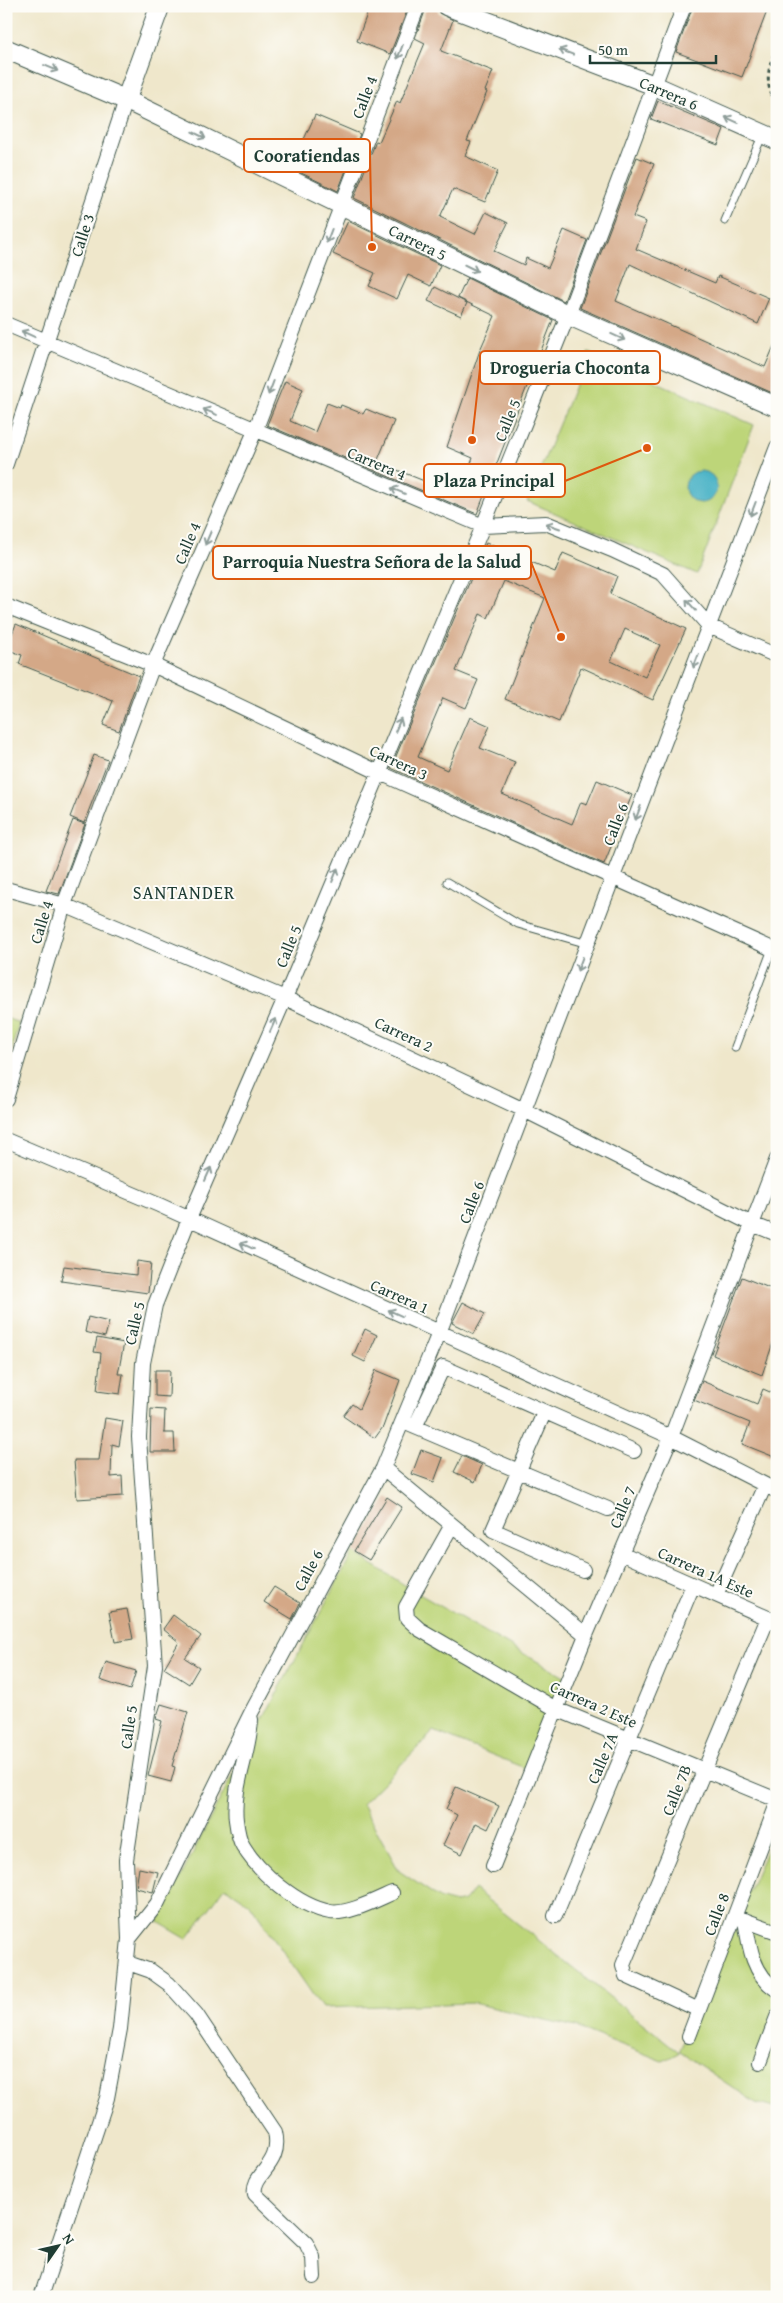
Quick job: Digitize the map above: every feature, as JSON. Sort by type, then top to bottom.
[{"type":"street","name":"Calle 3","points":[[6,464],[126,100],[160,6]]},
{"type":"street","name":"Calle 4","points":[[6,1100],[64,905],[153,666],[254,431],[418,6]]},
{"type":"street","name":"Carrera 6","points":[[447,6],[653,85],[770,136]]},
{"type":"street","name":"Calle 5","points":[[40,2297],[107,2098],[120,2029],[128,1963],[126,1860],[154,1666],[139,1437],[143,1364],[155,1305],[189,1219],[285,998],[378,772],[483,526],[568,315],[684,6]]},
{"type":"street","name":"Carrera 5","points":[[6,49],[126,100],[568,315],[777,407]]},
{"type":"street","name":"Carrera 4","points":[[6,324],[254,431],[483,526],[546,524],[612,550],[663,574],[710,626],[777,656]]},
{"type":"street","name":"Calle 6","points":[[129,1939],[157,1904],[251,1713],[383,1468],[409,1425],[439,1333],[777,447]]},
{"type":"street","name":"Carrera 3","points":[[6,606],[153,666],[378,772],[775,950]]},
{"type":"street","name":"Carrera 2","points":[[6,889],[64,905],[285,998],[524,1110],[752,1224],[777,1234]]},
{"type":"street","name":"Carrera 1","points":[[6,1140],[189,1219],[671,1437],[771,1488]]},
{"type":"street","name":"Calle 7","points":[[493,1866],[586,1635],[671,1437],[777,1159]]},
{"type":"street","points":[[608,1509],[409,1425],[443,1367],[634,1451]]},
{"type":"street","points":[[544,1413],[494,1530],[583,1570]]},
{"type":"street","points":[[383,1468],[586,1635]]},
{"type":"street","points":[[716,1595],[771,1488]]},
{"type":"street","name":"Carrera 2 Este","points":[[452,1525],[406,1607],[407,1618],[419,1628],[556,1709],[777,1800]]},
{"type":"street","name":"Carrera 1A Este","points":[[621,1553],[772,1620]]},
{"type":"street","name":"Calle 7A","points":[[555,1916],[693,1585]]},
{"type":"street","name":"Calle 7B","points":[[699,2010],[626,1976],[623,1965],[704,1770],[772,1620]]},
{"type":"street","points":[[251,1713],[251,1734],[238,1792],[236,1819],[242,1844],[258,1867],[280,1886],[307,1904],[331,1912],[361,1906],[392,1894]]},
{"type":"street","name":"Calle 8","points":[[689,2036],[739,1918],[777,1804]]},
{"type":"street","points":[[739,1918],[777,1932]]},
{"type":"street","points":[[739,1918],[753,1960],[761,1975],[777,1990]]},
{"type":"street","points":[[128,1963],[151,1972],[169,1984],[196,2014],[275,2132],[278,2146],[273,2159],[256,2183],[255,2194],[306,2243],[313,2257],[314,2277]]},
{"type":"street","points":[[760,2062],[777,2017]]},
{"type":"lane","points":[[725,222],[770,136]]},
{"type":"lane","points":[[447,882],[518,924],[588,944]]},
{"type":"lane","points":[[735,1047],[775,950]]},
{"type":"path","points":[[777,46],[768,66],[767,79],[769,92],[777,104]]},
{"type":"green space","points":[[589,352],[754,425],[697,574],[527,501]]},
{"type":"green space","points":[[6,1018],[19,1023],[6,1070]]},
{"type":"green space","points":[[353,1552],[414,1591],[568,1679],[527,1769],[434,1731],[362,1804],[399,1871],[441,1899],[456,1903],[464,1901],[474,1889],[679,2052],[777,1826],[777,2109],[756,2103],[680,2052],[663,2061],[576,2027],[473,2003],[322,2008],[250,1904],[225,1887],[187,1939],[158,1922],[220,1799]]},
{"type":"water","points":[[701,471],[712,476],[717,487],[712,498],[701,503],[690,498],[685,487],[690,476]]},
{"type":"building","points":[[370,6],[409,6],[390,54],[357,41]]},
{"type":"building","points":[[427,6],[436,6],[439,13],[453,20],[441,51],[493,71],[485,91],[487,92],[467,141],[471,142],[465,156],[498,171],[485,202],[453,189],[440,217],[475,234],[486,212],[508,223],[494,251],[524,265],[526,258],[548,268],[564,230],[587,240],[564,301],[354,198],[376,141],[379,142],[397,101],[400,103],[425,43],[415,38]]},
{"type":"building","points":[[693,6],[769,6],[742,77],[676,52]]},
{"type":"building","points":[[658,101],[724,129],[718,145],[651,119]]},
{"type":"building","points":[[315,115],[360,134],[338,191],[291,168]]},
{"type":"building","points":[[637,157],[654,164],[633,217],[646,222],[636,249],[715,283],[718,276],[769,298],[758,324],[630,264],[616,301],[765,367],[777,339],[777,395],[580,308]]},
{"type":"building","points":[[348,221],[440,265],[431,286],[408,275],[397,299],[369,286],[375,273],[333,254]]},
{"type":"building","points":[[467,278],[553,320],[477,514],[267,425],[285,381],[303,389],[290,421],[315,432],[327,403],[340,408],[341,405],[363,414],[366,409],[394,421],[377,462],[459,495],[473,458],[447,447],[480,350],[495,316],[458,298]]},
{"type":"building","points":[[435,287],[467,303],[461,316],[428,301]]},
{"type":"building","points":[[486,543],[555,572],[563,553],[617,576],[610,594],[686,629],[653,700],[581,667],[559,722],[505,699],[545,598],[504,581],[488,618],[480,614],[456,671],[478,680],[466,708],[443,698],[418,757],[447,770],[470,717],[490,726],[480,748],[515,762],[502,794],[572,824],[581,802],[587,804],[597,780],[632,795],[604,864],[391,768]],"holes":[[[625,629],[660,645],[645,677],[611,661]]]},
{"type":"building","points":[[16,624],[139,676],[119,731],[103,725],[113,701],[19,664],[22,655],[6,649]]},
{"type":"building","points":[[94,755],[108,760],[84,823],[70,817]]},
{"type":"building","points":[[73,820],[85,824],[59,894],[46,891]]},
{"type":"building","points":[[137,1261],[151,1263],[148,1293],[61,1281],[64,1266],[136,1275]]},
{"type":"building","points":[[742,1277],[777,1291],[777,1331],[762,1375],[713,1355]]},
{"type":"building","points":[[463,1302],[485,1314],[474,1334],[452,1323]]},
{"type":"building","points":[[88,1317],[109,1322],[105,1337],[85,1332]]},
{"type":"building","points":[[365,1329],[377,1335],[365,1362],[353,1356]]},
{"type":"building","points":[[97,1338],[124,1343],[118,1374],[123,1374],[120,1394],[97,1391],[101,1353],[94,1352]]},
{"type":"building","points":[[155,1370],[170,1370],[169,1397],[155,1396]]},
{"type":"building","points":[[376,1370],[400,1380],[383,1427],[375,1438],[343,1416],[352,1404],[359,1409]]},
{"type":"building","points":[[702,1381],[757,1404],[763,1389],[777,1395],[777,1458],[742,1444],[750,1423],[694,1400]]},
{"type":"building","points":[[151,1409],[165,1410],[164,1433],[174,1433],[175,1452],[150,1452]]},
{"type":"building","points":[[105,1418],[123,1421],[119,1446],[112,1444],[111,1477],[122,1476],[123,1496],[77,1499],[74,1460],[99,1460]]},
{"type":"building","points":[[421,1450],[443,1458],[434,1482],[412,1474]]},
{"type":"building","points":[[462,1456],[482,1465],[475,1482],[454,1472]]},
{"type":"building","points":[[387,1497],[402,1507],[369,1560],[354,1551]]},
{"type":"building","points":[[274,1587],[300,1603],[292,1619],[264,1602]]},
{"type":"building","points":[[127,1609],[133,1639],[115,1642],[109,1612]]},
{"type":"building","points":[[173,1615],[201,1636],[185,1658],[199,1667],[189,1684],[164,1668],[179,1642],[163,1629]]},
{"type":"building","points":[[106,1662],[136,1671],[130,1690],[100,1680]]},
{"type":"building","points":[[161,1704],[188,1712],[172,1766],[175,1767],[171,1782],[148,1776],[162,1721],[156,1719]]},
{"type":"building","points":[[456,1787],[499,1806],[488,1829],[476,1823],[462,1854],[443,1845],[457,1815],[446,1809]]},
{"type":"building","points":[[139,1868],[158,1872],[153,1892],[136,1888]]},
{"type":"place","name":"Cooratiendas","points":[[372,247]]},
{"type":"place","name":"Drogueria Choconta","points":[[472,440]]},
{"type":"place","name":"Plaza Principal","points":[[647,448]]},
{"type":"place","name":"Parroquia Nuestra Señora de la Salud","points":[[561,637]]},
{"type":"district","name":"SANTANDER","points":[[184,892]]}]
